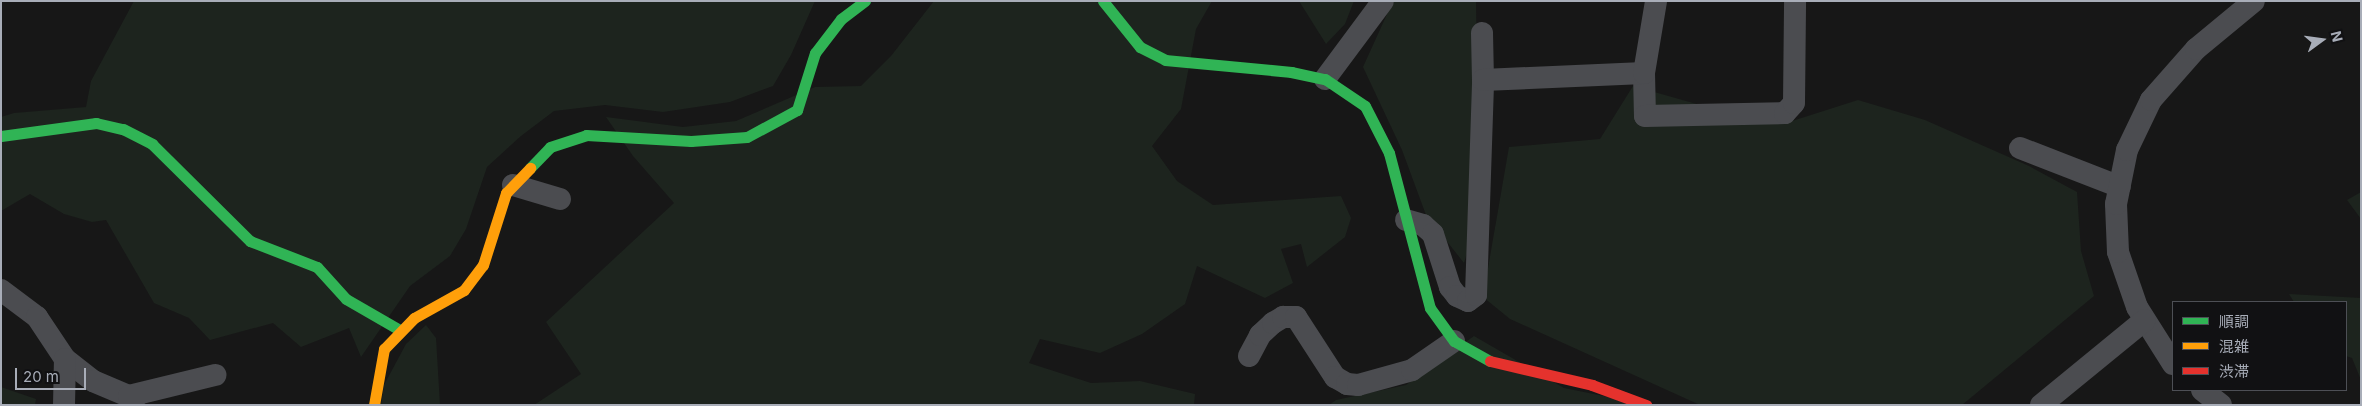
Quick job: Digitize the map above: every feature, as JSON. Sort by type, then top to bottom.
[{"type":"street","points":[[374,405],[384,349],[400,330],[414,318],[464,290],[483,265],[506,193],[550,147],[586,135],[690,141],[747,137],[797,110],[815,53],[841,19],[865,1]]},
{"type":"street","points":[[1103,1],[1140,47],[1165,60],[1290,72],[1325,79],[1366,106],[1389,153],[1430,308],[1454,341],[1476,355],[1499,364],[1592,385],[1646,405]]},
{"type":"street","points":[[1325,79],[1383,1]]},
{"type":"street","points":[[1656,1],[1644,73],[1644,116],[1785,113],[1794,103],[1795,1]]},
{"type":"street","points":[[2172,362],[2137,307],[2118,252],[2116,204],[2127,150],[2152,100],[2196,50],[2254,1]]},
{"type":"street","points":[[1406,220],[1423,225],[1433,234],[1450,287],[1457,296],[1468,301],[1476,295],[1483,80],[1482,33]]},
{"type":"street","points":[[1483,80],[1644,73]]},
{"type":"street","points":[[1,136],[96,123],[123,129],[152,144],[250,241],[317,267],[346,299],[400,330]]},
{"type":"street","points":[[2020,148],[2120,187]]},
{"type":"street","points":[[513,185],[560,199]]},
{"type":"street","points":[[1,290],[36,317],[65,359],[92,381],[132,400],[215,375]]},
{"type":"street","points":[[1249,356],[1260,335],[1272,323],[1283,317],[1296,317],[1335,377],[1347,384],[1358,385],[1412,370],[1454,341]]},
{"type":"street","points":[[2041,405],[2145,320]]},
{"type":"street","points":[[64,405],[65,359]]},
{"type":"street","points":[[2203,391],[2221,405]]},
{"type":"shaded area","points":[[134,1],[815,1],[791,55],[773,86],[730,102],[663,112],[605,105],[554,111],[521,136],[487,167],[466,229],[450,256],[410,286],[361,357],[349,328],[301,347],[273,323],[210,340],[189,318],[154,303],[106,220],[92,222],[64,214],[30,194],[1,211],[1,117],[14,113],[86,107],[91,81]]},
{"type":"shaded area","points":[[934,1],[1212,1],[1196,29],[1181,109],[1152,146],[1177,181],[1213,205],[1341,196],[1351,218],[1345,237],[1307,267],[1301,244],[1281,249],[1293,283],[1265,298],[1197,266],[1185,304],[1142,334],[1100,353],[1040,339],[1029,363],[1091,383],[1140,381],[1195,394],[1194,405],[534,405],[581,374],[546,322],[674,203],[633,156],[606,117],[683,127],[736,121],[815,87],[861,86],[891,56]]},
{"type":"shaded area","points":[[1299,1],[1354,1],[1345,24],[1326,44]]},
{"type":"shaded area","points":[[1393,1],[1476,1],[1479,214],[1464,263],[1426,215],[1402,150],[1363,67]]},
{"type":"shaded area","points":[[1633,86],[1739,116],[1789,122],[1858,100],[1925,120],[2029,166],[2077,192],[2081,251],[2094,296],[1962,405],[1700,405],[1510,319],[1483,297],[1509,147],[1600,139]]},
{"type":"shaded area","points":[[2361,192],[2361,219],[2347,200]]},
{"type":"shaded area","points":[[2289,294],[2361,298],[2361,380],[2352,358],[2347,356],[2347,301],[2293,301]]},
{"type":"shaded area","points":[[426,325],[436,338],[440,405],[381,405],[384,385],[406,344]]},
{"type":"shaded area","points":[[1474,336],[1564,388],[1648,405],[1329,405],[1336,400],[1406,385]]},
{"type":"shaded area","points":[[1,387],[36,399],[35,405],[1,405]]},
{"type":"traffic: fast","points":[[530,168],[550,147],[586,135],[691,141],[747,137],[797,110],[815,53],[841,19],[865,1]]},
{"type":"traffic: fast","points":[[1103,1],[1140,47],[1165,60],[1291,72],[1325,79],[1365,106],[1389,153],[1430,308],[1454,341],[1490,361]]},
{"type":"traffic: fast","points":[[1,136],[96,123],[123,129],[152,144],[250,241],[317,267],[346,299],[400,330]]},
{"type":"traffic: slow","points":[[374,405],[384,349],[414,318],[464,290],[483,265],[506,193],[530,168]]},
{"type":"traffic: jam","points":[[1490,361],[1592,385],[1646,405]]}]
